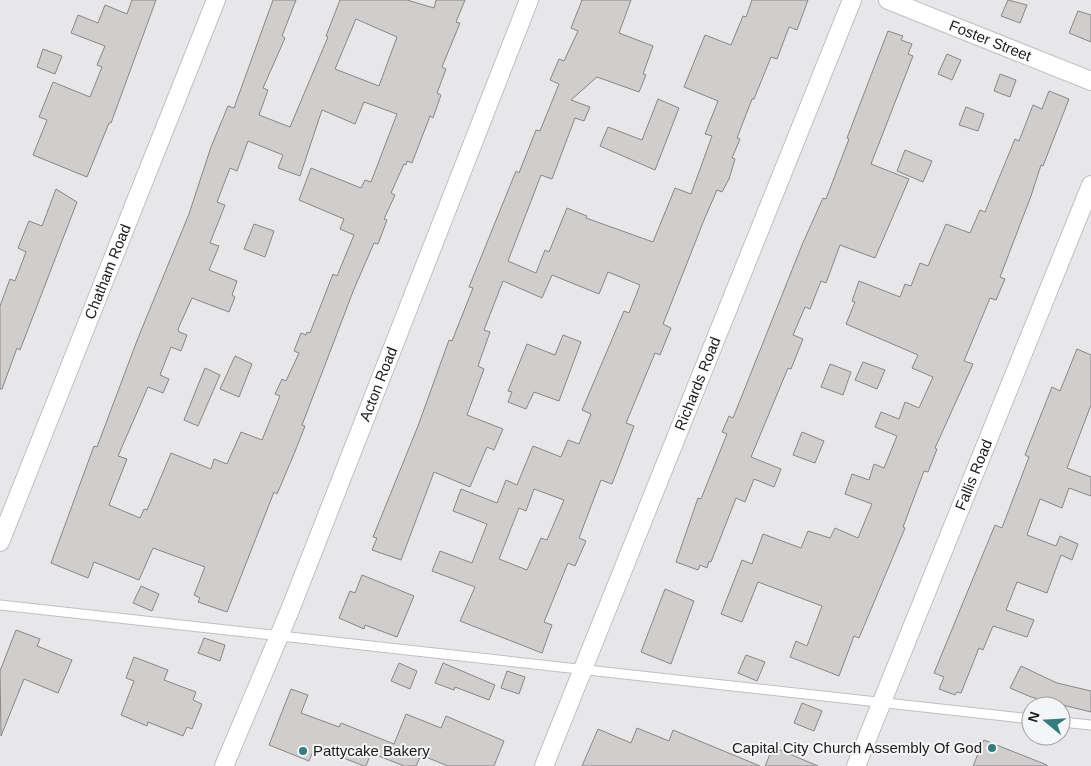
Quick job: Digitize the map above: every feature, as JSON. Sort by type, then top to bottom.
[{"type":"street","name":"Chatham Road","points":[[0,542],[216,0]]},
{"type":"street","name":"Acton Road","points":[[224,766],[279,637],[530,0]]},
{"type":"street","name":"Richards Road","points":[[544,766],[852,0]]},
{"type":"street","name":"Foster Street","points":[[888,0],[1091,81]]},
{"type":"street","name":"Fallis Road","points":[[856,766],[1091,185]]},
{"type":"lane","points":[[0,605],[1021,718]]},
{"type":"lane","points":[[1071,723],[1091,725]]},
{"type":"building","points":[[132,0],[156,0],[111,123],[109,123],[87,177],[33,155],[47,120],[39,117],[53,82],[90,97],[102,67],[97,65],[105,46],[71,33],[78,15],[98,23],[105,5],[127,14]]},
{"type":"building","points":[[273,0],[296,0],[282,36],[285,38],[263,88],[268,90],[259,115],[290,127],[328,37],[326,36],[340,0],[407,0],[434,8],[436,0],[465,0],[456,22],[460,23],[442,67],[446,69],[437,93],[441,95],[433,118],[430,116],[412,163],[407,161],[406,165],[404,164],[391,193],[395,195],[384,219],[387,220],[378,244],[374,243],[354,289],[302,425],[305,426],[294,454],[277,494],[274,492],[227,612],[198,602],[200,598],[194,595],[205,567],[153,548],[139,580],[94,562],[88,578],[51,563],[94,446],[97,447],[138,338],[189,214],[211,147],[228,106],[234,108]],"holes":[[[356,19],[397,37],[379,86],[335,69]],[[364,102],[397,114],[371,182],[365,180],[361,188],[311,168],[299,200],[344,219],[340,229],[354,235],[337,276],[333,274],[310,333],[307,332],[306,335],[301,333],[294,351],[299,353],[286,381],[282,379],[275,394],[280,396],[262,440],[241,432],[227,464],[214,459],[211,469],[171,453],[147,510],[144,509],[140,518],[109,505],[127,459],[118,456],[148,387],[163,393],[169,379],[160,375],[171,347],[181,351],[187,335],[179,332],[178,329],[192,298],[229,312],[235,297],[232,295],[237,281],[209,270],[219,246],[210,243],[225,205],[217,202],[230,168],[237,171],[248,141],[283,155],[278,168],[300,176],[322,110],[355,124]]]},
{"type":"building","points":[[582,0],[631,0],[619,33],[653,46],[643,74],[646,75],[639,92],[597,77],[571,100],[590,107],[584,121],[575,118],[552,179],[541,175],[508,261],[536,273],[545,250],[549,252],[567,208],[587,216],[586,218],[653,242],[675,188],[691,194],[712,136],[705,134],[718,101],[684,87],[705,35],[731,45],[743,16],[746,17],[752,0],[808,0],[797,30],[789,27],[777,59],[771,57],[754,99],[752,99],[737,138],[740,139],[732,158],[735,159],[729,179],[722,192],[717,190],[704,220],[663,324],[671,328],[660,355],[655,353],[626,423],[634,426],[612,484],[601,480],[579,538],[586,541],[575,566],[568,563],[544,622],[552,625],[542,653],[460,621],[475,587],[432,571],[440,551],[472,563],[487,524],[453,511],[461,489],[497,503],[506,480],[517,485],[533,446],[561,457],[568,440],[579,444],[591,414],[582,410],[624,311],[629,313],[640,285],[608,272],[599,294],[552,275],[542,298],[503,281],[484,330],[490,332],[478,366],[484,369],[467,415],[503,429],[494,450],[487,447],[470,487],[434,472],[401,560],[372,550],[377,538],[373,537],[418,426],[449,340],[452,341],[473,288],[469,287],[516,171],[519,173],[536,130],[540,131],[559,84],[550,80],[559,59],[564,61],[578,31],[571,28]],"holes":[[[534,489],[564,500],[547,540],[541,538],[527,570],[499,559],[519,508],[526,511]]]},
{"type":"building","points":[[1008,0],[1027,5],[1020,23],[1001,16]]},
{"type":"building","points":[[1078,11],[1091,15],[1091,42],[1069,33]]},
{"type":"building","points":[[888,31],[903,36],[901,40],[912,44],[908,54],[913,56],[871,164],[909,179],[875,258],[840,245],[826,283],[821,281],[810,309],[805,307],[793,335],[803,339],[791,369],[788,368],[751,457],[781,469],[774,487],[754,479],[745,502],[736,498],[707,568],[700,565],[698,570],[676,562],[698,498],[701,499],[727,434],[722,432],[729,416],[733,418],[802,245],[823,198],[826,199]]},
{"type":"building","points":[[43,49],[62,56],[55,74],[37,67]]},
{"type":"building","points":[[947,54],[961,60],[952,80],[938,74]]},
{"type":"building","points":[[1000,74],[1016,80],[1010,97],[994,91]]},
{"type":"building","points":[[1049,91],[1069,99],[1043,166],[1041,165],[1000,277],[1005,279],[996,300],[990,298],[964,361],[973,364],[935,448],[937,449],[928,472],[924,471],[903,527],[905,528],[859,638],[854,636],[839,676],[790,657],[796,641],[807,646],[822,606],[758,582],[742,622],[721,614],[742,560],[752,564],[763,534],[801,548],[808,531],[830,538],[835,528],[858,538],[872,504],[845,494],[852,474],[869,480],[874,464],[884,468],[897,436],[875,427],[881,412],[899,419],[905,402],[919,408],[933,377],[912,368],[918,355],[846,324],[855,302],[852,301],[859,281],[900,297],[905,284],[911,286],[920,263],[928,266],[946,224],[970,233],[980,210],[985,212],[1015,139],[1019,141],[1033,105],[1042,109]]},
{"type":"building","points":[[658,99],[679,108],[655,170],[600,146],[608,127],[642,140]]},
{"type":"building","points":[[966,107],[984,114],[978,131],[959,125]]},
{"type":"building","points":[[905,150],[932,161],[923,182],[897,171]]},
{"type":"building","points":[[56,189],[77,202],[20,350],[17,348],[2,389],[0,389],[0,306],[10,279],[15,281],[26,252],[18,248],[29,221],[42,226]]},
{"type":"building","points":[[254,224],[274,231],[265,257],[244,249]]},
{"type":"building","points":[[563,335],[581,342],[559,401],[534,392],[526,409],[508,402],[512,392],[508,391],[527,344],[555,355]]},
{"type":"building","points":[[1077,349],[1091,355],[1091,405],[1067,468],[1091,477],[1091,496],[1069,488],[1062,508],[1040,499],[1027,535],[1056,546],[1060,536],[1078,544],[1072,560],[1061,555],[1047,593],[1017,582],[1006,610],[1034,620],[1027,637],[993,626],[983,650],[979,648],[961,693],[957,692],[955,695],[939,689],[944,677],[934,673],[995,525],[1002,528],[1029,457],[1025,455],[1052,387],[1060,391]]},
{"type":"building","points":[[235,356],[252,364],[239,397],[220,389]]},
{"type":"building","points":[[863,362],[885,370],[877,389],[855,380]]},
{"type":"building","points":[[830,364],[851,372],[843,395],[821,387]]},
{"type":"building","points":[[205,368],[220,375],[198,426],[184,420]]},
{"type":"building","points":[[802,432],[824,441],[815,463],[793,455]]},
{"type":"building","points":[[362,575],[414,596],[397,637],[365,625],[364,629],[339,618],[350,591],[355,593]]},
{"type":"building","points":[[141,586],[159,594],[152,611],[133,603]]},
{"type":"building","points":[[665,589],[694,601],[671,664],[641,652]]},
{"type":"building","points":[[16,630],[40,639],[37,646],[72,660],[58,693],[24,679],[1,736],[0,671]]},
{"type":"building","points":[[204,638],[225,645],[220,661],[198,653]]},
{"type":"building","points":[[746,655],[765,662],[757,681],[738,673]]},
{"type":"building","points":[[134,657],[168,670],[164,680],[196,692],[193,700],[202,704],[192,729],[187,727],[183,736],[148,722],[147,726],[121,715],[134,681],[126,678]]},
{"type":"building","points":[[399,663],[417,671],[410,689],[391,681]]},
{"type":"building","points":[[443,663],[495,685],[489,700],[455,687],[454,690],[435,683]]},
{"type":"building","points":[[1021,666],[1057,683],[1091,691],[1091,712],[1071,707],[1071,696],[1029,696],[1010,688]]},
{"type":"building","points":[[507,671],[525,677],[519,694],[501,688]]},
{"type":"building","points":[[291,689],[308,695],[301,713],[339,727],[341,723],[394,744],[406,714],[441,728],[446,716],[504,741],[494,766],[448,766],[421,755],[416,766],[404,766],[371,753],[366,766],[364,766],[315,747],[309,761],[269,745]]},
{"type":"building","points":[[802,703],[822,711],[814,731],[794,723]]},
{"type":"building","points":[[637,728],[669,741],[673,730],[760,766],[582,766],[598,729],[631,743]]},
{"type":"building","name":"Capital City Church Assembly Of God","points":[[984,740],[1047,765],[1047,766],[973,766]]},
{"type":"building","points":[[773,747],[818,766],[765,766]]},
{"type":"place","name":"Capital City Church Assembly Of God","points":[[992,748]]},
{"type":"place","name":"Pattycake Bakery","points":[[303,751]]}]
